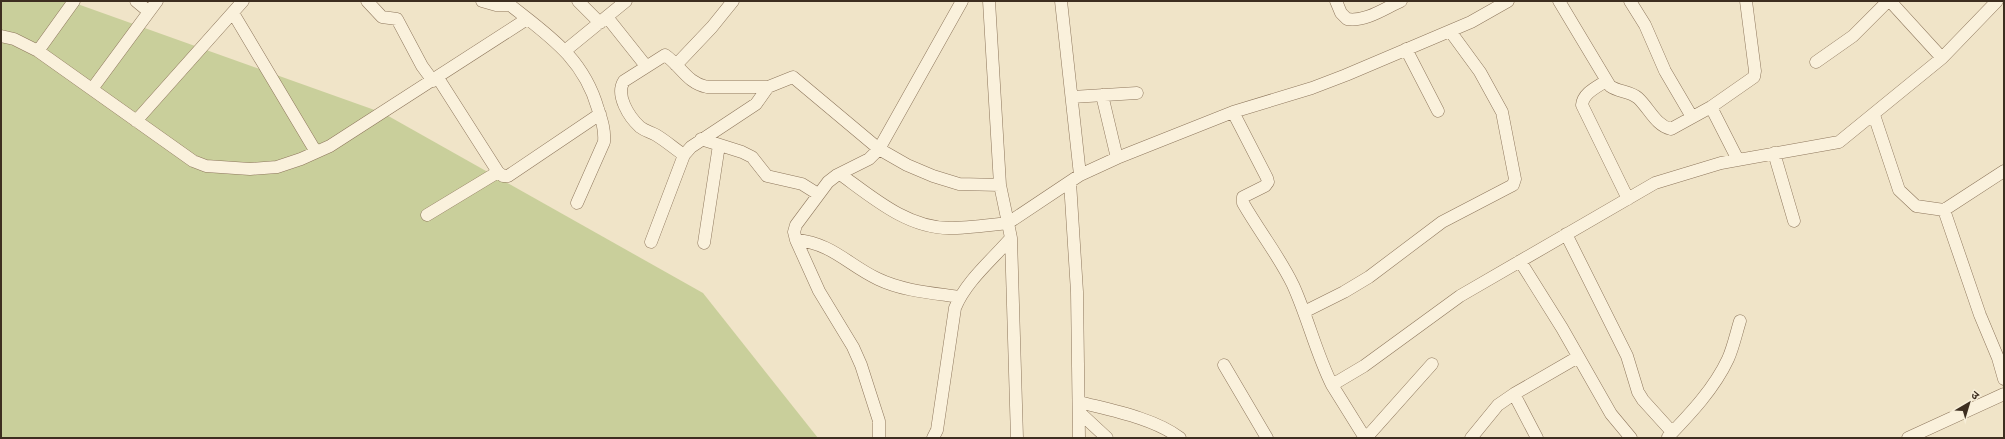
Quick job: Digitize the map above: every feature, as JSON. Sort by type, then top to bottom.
[{"type":"street","points":[[38,51],[74,1]]},
{"type":"street","points":[[136,1],[148,11]]},
{"type":"street","points":[[92,89],[148,11],[157,1]]},
{"type":"street","points":[[136,121],[244,1]]},
{"type":"street","points":[[368,1],[382,17],[397,19],[422,66],[436,79],[498,172],[503,176],[508,176],[600,114]]},
{"type":"street","points":[[482,1],[496,5],[508,3],[566,50],[584,75],[595,97],[604,131],[604,142],[577,203]]},
{"type":"street","points":[[578,1],[603,20],[646,66]]},
{"type":"street","points":[[566,50],[626,1]]},
{"type":"street","points":[[676,65],[712,27],[733,1]]},
{"type":"street","points":[[989,1],[1000,185],[1011,238],[1017,438]]},
{"type":"street","points":[[1061,1],[1080,175]]},
{"type":"street","points":[[1336,1],[1344,16],[1347,19],[1353,20],[1367,17],[1401,1]]},
{"type":"street","points":[[840,174],[907,218],[929,226],[948,228],[1008,223],[1080,175],[1117,158],[1233,112],[1312,88],[1471,22],[1508,1]]},
{"type":"street","points":[[1559,1],[1606,81],[1616,90],[1626,92],[1638,98],[1666,128],[1671,129],[1711,107],[1754,77],[1755,71],[1746,1]]},
{"type":"street","points":[[1630,1],[1645,25],[1665,71],[1692,117]]},
{"type":"street","points":[[1816,62],[1853,36],[1889,1],[1942,58]]},
{"type":"street","points":[[1332,386],[1364,366],[1460,296],[1655,183],[1721,162],[1839,142],[1942,58],[1997,1]]},
{"type":"street","points":[[879,438],[879,421],[861,365],[853,347],[819,291],[796,240],[794,232],[796,225],[828,182],[869,159],[879,149],[959,2]]},
{"type":"street","points":[[233,13],[316,152]]},
{"type":"street","points":[[1,36],[14,39],[38,51],[176,150],[206,166],[250,169],[277,167],[330,146],[527,19]]},
{"type":"street","points":[[1304,312],[1344,292],[1369,277],[1442,222],[1513,185],[1515,179],[1502,112],[1480,72],[1450,31]]},
{"type":"street","points":[[1406,49],[1438,111]]},
{"type":"street","points":[[684,155],[656,135],[641,128],[633,119],[623,101],[621,86],[624,81],[665,55],[691,81],[698,85],[722,87],[768,87],[794,77],[879,149],[907,165],[933,176],[959,184],[1000,185]]},
{"type":"street","points":[[1606,81],[1586,95],[1582,104],[1628,199]]},
{"type":"street","points":[[651,242],[684,155],[701,139],[756,104],[768,87]]},
{"type":"street","points":[[1072,97],[1137,93]]},
{"type":"street","points":[[1102,95],[1117,158]]},
{"type":"street","points":[[1711,107],[1738,160]]},
{"type":"street","points":[[1233,112],[1268,182],[1265,186],[1243,197],[1243,203],[1292,284],[1304,312],[1320,360],[1332,386],[1366,438],[1432,364]]},
{"type":"street","points":[[1874,115],[1899,190],[1916,206],[1944,210],[2004,171]]},
{"type":"street","points":[[701,139],[742,152],[752,158],[766,176],[802,184],[818,194]]},
{"type":"street","points":[[704,243],[719,145]]},
{"type":"street","points":[[1774,153],[1794,221]]},
{"type":"street","points":[[427,215],[498,172]]},
{"type":"street","points":[[1070,182],[1077,292],[1080,438]]},
{"type":"street","points":[[1944,210],[1980,315],[1998,358],[2004,378]]},
{"type":"street","points":[[1566,234],[1624,349],[1638,392],[1669,435],[1700,402],[1716,380],[1728,360],[1740,322]]},
{"type":"street","points":[[933,438],[937,430],[955,308],[960,297],[1011,238]]},
{"type":"street","points":[[796,240],[820,244],[877,279],[896,286],[960,297]]},
{"type":"street","points":[[1520,261],[1562,328],[1611,414],[1630,438]]},
{"type":"street","points":[[1471,438],[1498,405],[1514,394],[1578,357]]},
{"type":"street","points":[[1224,365],[1267,438]]},
{"type":"street","points":[[1514,394],[1538,438]]},
{"type":"street","points":[[1908,438],[2004,394]]},
{"type":"street","points":[[1079,407],[1107,438]]},
{"type":"street","points":[[1079,407],[1117,411],[1155,424],[1180,438]]},
{"type":"green space","points":[[1,1],[69,1],[383,113],[703,293],[818,438],[1,438]]}]
